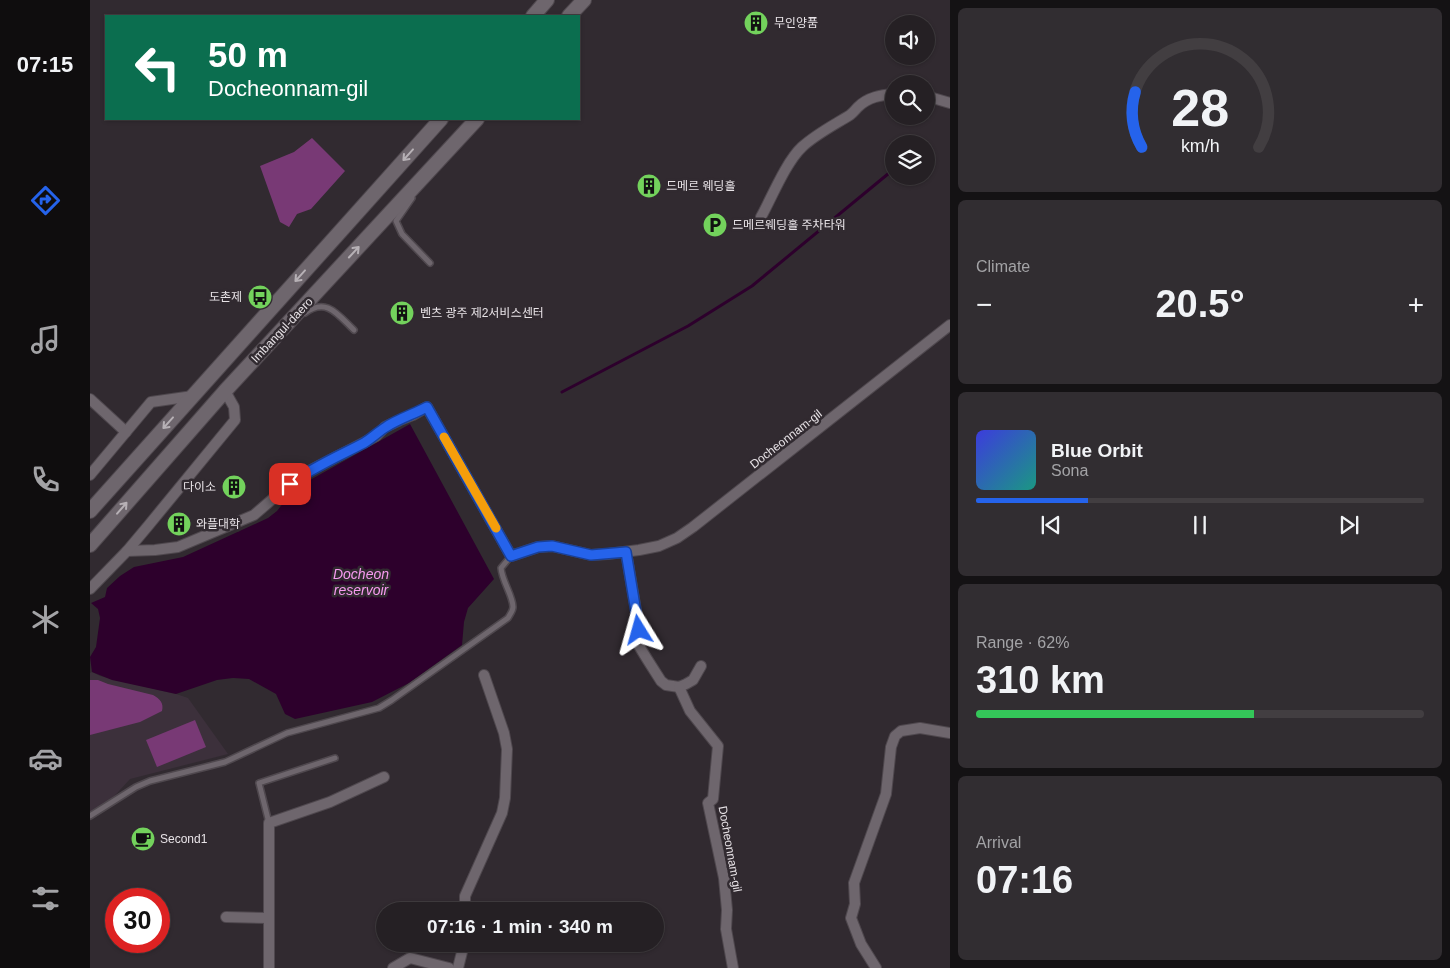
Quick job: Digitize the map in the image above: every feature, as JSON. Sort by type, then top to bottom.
[{"type":"main road","points":[[534,15],[547,0]]},
{"type":"main road","points":[[570,15],[584,0]]},
{"type":"main road","name":"Imbangul-daero","points":[[90,510],[440,120]]},
{"type":"main road","name":"Imbangul-daero","points":[[90,545],[226,391],[476,120]]},
{"type":"street","points":[[761,217],[792,159],[802,148],[814,137],[854,112],[871,98],[885,95]]},
{"type":"street","points":[[935,99],[950,103]]},
{"type":"street","name":"Docheonnam-gil","points":[[511,556],[538,547],[552,546],[591,555],[626,552],[659,546],[677,538],[950,325]]},
{"type":"street","points":[[90,589],[127,551],[235,420],[234,406],[226,391]]},
{"type":"street","points":[[90,475],[151,402],[193,396]]},
{"type":"street","points":[[90,399],[126,432]]},
{"type":"street","points":[[127,551],[178,547],[254,515],[282,490],[307,472],[376,436],[385,428],[427,407],[511,556]]},
{"type":"street","points":[[626,552],[639,630],[635,634],[636,641],[661,681],[666,685],[679,687],[693,680],[701,666]]},
{"type":"street","points":[[465,902],[465,896],[502,813],[505,798],[507,749],[504,733],[484,675]]},
{"type":"street","name":"Docheonnam-gil","points":[[679,687],[690,711],[718,746],[713,799],[708,803],[724,878],[727,910],[726,929],[733,968]]},
{"type":"street","points":[[876,968],[861,944],[851,918],[855,904],[854,883],[886,794],[891,747],[895,736],[901,732],[920,728],[950,733]]},
{"type":"street","points":[[269,968],[269,823],[330,802],[384,777]]},
{"type":"street","points":[[226,917],[268,918]]},
{"type":"street","points":[[458,968],[462,952]]},
{"type":"street","points":[[393,968],[410,958],[450,968]]},
{"type":"lane","points":[[419,182],[411,200],[396,221],[402,234],[430,263]]},
{"type":"lane","points":[[283,329],[314,307],[324,306],[333,310],[354,330]]},
{"type":"lane","points":[[90,816],[136,787],[150,781],[225,762],[287,733],[379,708],[392,700],[508,618],[513,605],[502,577],[501,568],[511,556]]},
{"type":"lane","points":[[269,823],[259,783],[334,758]]},
{"type":"shaded area","points":[[312,138],[345,171],[311,209],[297,214],[289,227],[280,222],[260,166],[294,152]]},
{"type":"shaded area","points":[[92,672],[100,676],[188,698],[228,754],[130,779],[108,803],[90,815],[90,673]]},
{"type":"shaded area","points":[[90,680],[98,680],[153,695],[161,702],[162,711],[140,722],[90,735]]},
{"type":"shaded area","points":[[195,720],[206,747],[157,767],[146,740]]},
{"type":"water","name":"Docheon reservoir","points":[[410,424],[494,579],[468,608],[464,622],[462,645],[409,683],[372,702],[295,719],[285,714],[276,694],[249,679],[217,680],[176,694],[112,680],[92,672],[90,657],[96,647],[100,618],[98,609],[91,603],[105,597],[107,588],[120,576],[134,567],[183,557],[268,518],[277,511],[294,489]]},
{"type":"waterway","points":[[562,392],[688,326],[752,286],[885,176]]},
{"type":"slow traffic","points":[[444,437],[496,528]]},
{"type":"place","name":"무인양품","points":[[756,23]]},
{"type":"place","name":"드메르 웨딩홀","points":[[649,186]]},
{"type":"place","name":"드메르웨딩홀 주차타워","points":[[715,225]]},
{"type":"place","name":"도촌제","points":[[260,297]]},
{"type":"place","name":"벤츠 광주 제2서비스센터","points":[[402,313]]},
{"type":"place","name":"다이소","points":[[234,487]]},
{"type":"place","name":"와플대학","points":[[179,524]]},
{"type":"place","name":"Second1","points":[[143,839]]},
{"type":"route","points":[[290,484],[307,472],[376,436],[385,428],[427,407],[511,556],[538,547],[552,546],[591,555],[626,552],[639,630]]}]
